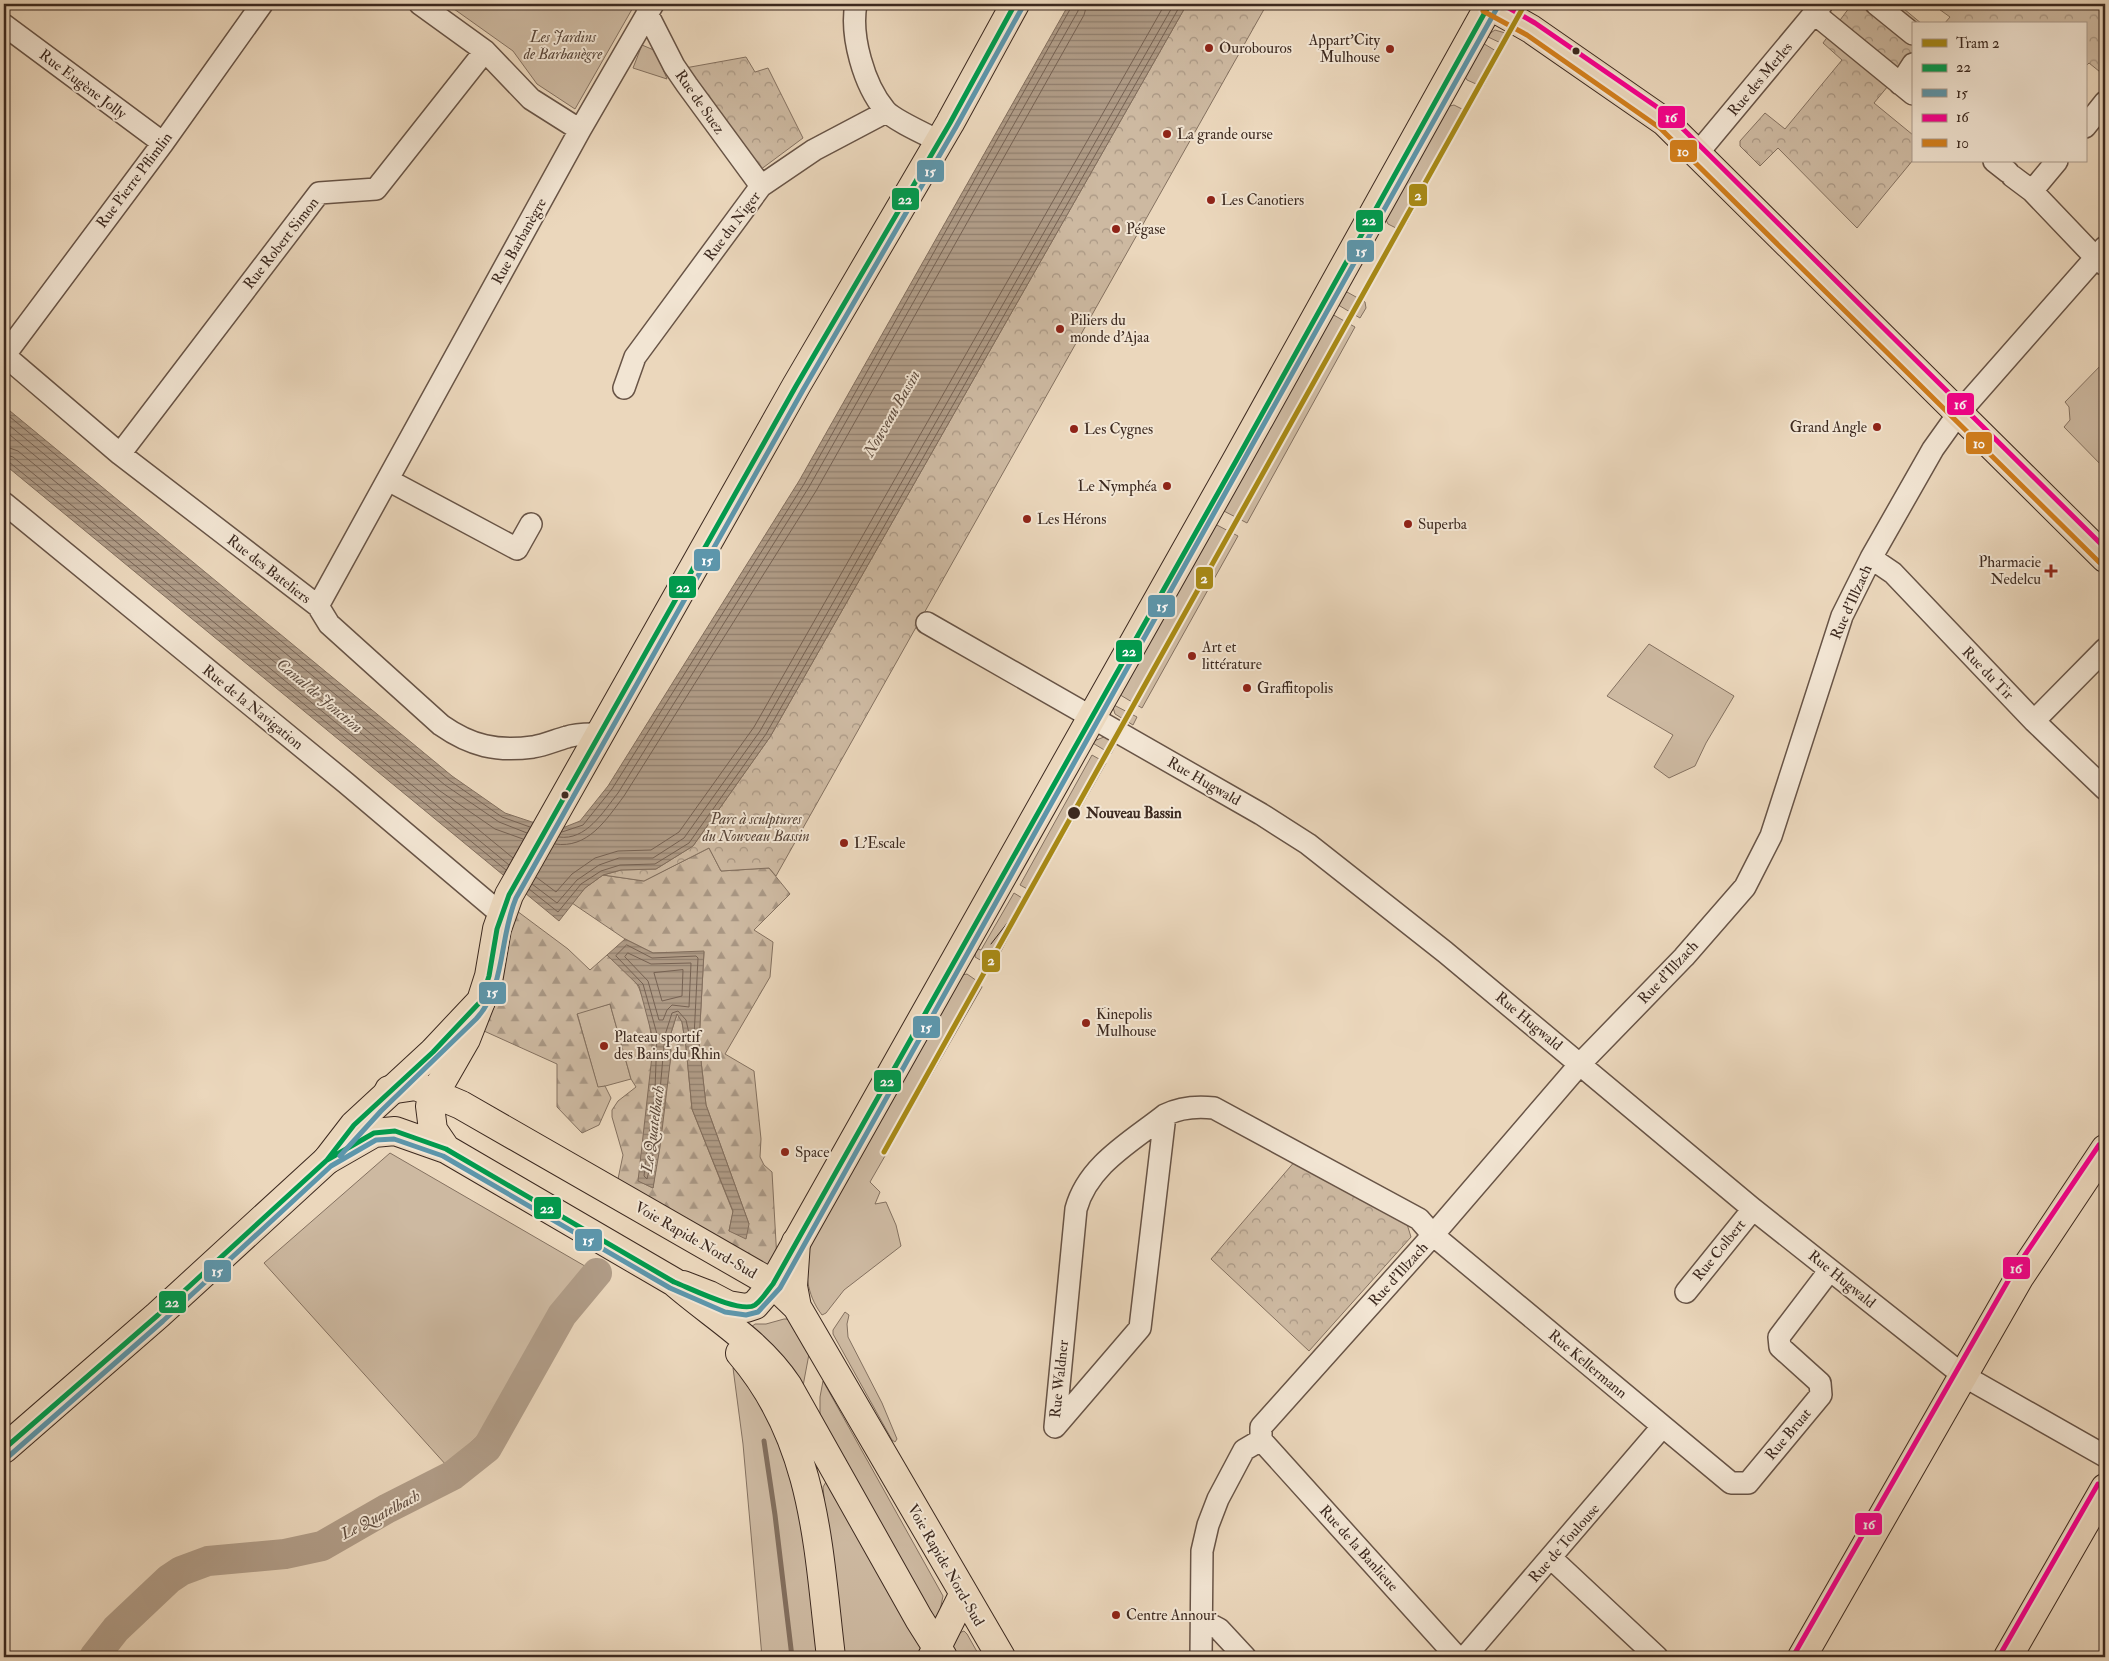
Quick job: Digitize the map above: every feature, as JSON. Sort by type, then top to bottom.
[{"type":"main road","points":[[446,1149],[433,1130],[430,1106],[435,1093],[466,1039],[481,1001],[505,904],[791,394],[939,141],[1015,4]]},
{"type":"main road","points":[[674,1282],[709,1294],[728,1305],[746,1308],[755,1305],[773,1284],[1092,718],[1489,4],[1531,29],[1657,116],[2105,558]]},
{"type":"main road","points":[[4,1449],[158,1315],[327,1160],[354,1125],[433,1052],[481,1001]]},
{"type":"main road","name":"Voie Rapide Nord-Sud","points":[[390,1090],[416,1086],[461,1105],[773,1284],[797,1307],[963,1595],[1001,1657]]},
{"type":"main road","points":[[327,1160],[374,1133],[395,1131],[446,1149],[674,1282],[699,1304],[745,1338],[779,1372],[937,1654]]},
{"type":"main road","points":[[1802,1657],[2019,1278],[2105,1149]]},
{"type":"main road","points":[[796,1242],[793,1286],[797,1307]]},
{"type":"main road","points":[[699,1304],[711,1325],[754,1370],[776,1403],[792,1438],[814,1511],[831,1657]]},
{"type":"main road","points":[[2008,1657],[2105,1488]]},
{"type":"main road","points":[[937,1654],[963,1595]]},
{"type":"street","name":"Rue Pierre Pflimlin","points":[[4,355],[163,143],[262,4]]},
{"type":"street","points":[[420,4],[485,51],[531,98],[580,130]]},
{"type":"street","points":[[856,4],[857,53],[870,86],[886,112],[939,141]]},
{"type":"street","points":[[1876,4],[1912,33]]},
{"type":"street","name":"Rue Barbanègre","points":[[318,606],[580,130],[650,8]]},
{"type":"street","name":"Rue de Suez","points":[[650,8],[686,85],[761,186]]},
{"type":"street","points":[[1818,9],[1906,89],[1912,68]]},
{"type":"street","name":"Rue des Merles","points":[[1697,154],[1818,9]]},
{"type":"street","name":"Rue Eugène Jolly","points":[[4,25],[163,143]]},
{"type":"street","name":"Rue Robert Simon","points":[[120,454],[319,193],[376,189],[485,51]]},
{"type":"street","points":[[2086,125],[2105,102]]},
{"type":"street","name":"Rue du Niger","points":[[624,388],[635,357],[761,186],[812,151],[886,112]]},
{"type":"street","points":[[2032,192],[2056,162]]},
{"type":"street","points":[[2005,170],[2032,192],[2102,257]]},
{"type":"street","name":"Rue d'Illzach","points":[[1261,1440],[1261,1427],[1433,1235],[1580,1064],[1684,957],[1745,887],[1771,836],[1842,616],[1871,558],[1934,449],[1958,414],[2102,257]]},
{"type":"street","name":"Rue des Bateliers","points":[[4,355],[120,454],[318,606],[330,624],[442,725],[460,738],[479,746],[501,748],[533,747],[578,734],[601,734]]},
{"type":"street","points":[[388,480],[516,549],[531,524]]},
{"type":"street","name":"Rue de la Navigation","points":[[4,503],[346,783],[505,904]]},
{"type":"street","name":"Rue du Tir","points":[[1871,558],[1893,573],[2034,721],[2105,789]]},
{"type":"street","name":"Rue Hugwald","points":[[927,623],[1261,814],[1308,844],[1445,952],[1753,1209],[1964,1376],[2105,1456]]},
{"type":"street","points":[[2034,721],[2105,650]]},
{"type":"street","name":"Rue Waldner","points":[[1164,1115],[1140,1328],[1054,1427],[1076,1209],[1080,1193],[1101,1165],[1164,1115],[1176,1110],[1190,1108],[1214,1108],[1419,1219],[1433,1235]]},
{"type":"street","name":"Rue Colbert","points":[[1686,1292],[1753,1209]]},
{"type":"street","name":"Rue Kellermann","points":[[1433,1235],[1731,1483],[1748,1483]]},
{"type":"street","name":"Rue Bruat","points":[[1748,1483],[1820,1395],[1820,1383],[1780,1347],[1778,1338],[1830,1270]]},
{"type":"street","points":[[1058,1390],[1066,1399],[1081,1396]]},
{"type":"street","name":"Rue de Toulouse","points":[[1465,1657],[1662,1427]]},
{"type":"street","points":[[1200,1657],[1202,1552],[1208,1525],[1218,1498],[1244,1450],[1261,1440]]},
{"type":"street","name":"Rue de la Banlieue","points":[[1261,1440],[1457,1657]]},
{"type":"street","points":[[1551,1558],[1658,1657]]},
{"type":"street","points":[[1202,1620],[1219,1629],[1244,1657]]},
{"type":"green space","name":"Les Jardins de Barbanègre","points":[[447,4],[635,4],[575,109],[537,84],[513,51]]},
{"type":"green space","name":"Parc à sculptures du Nouveau Bassin","points":[[1187,4],[1267,4],[776,876],[769,868],[721,871],[709,848],[644,881],[603,875],[621,870],[656,869],[693,846],[770,737]]},
{"type":"green space","points":[[1852,4],[1898,4],[1920,22],[1912,22],[1912,105],[1888,86],[1874,103],[1912,134],[1912,161],[1857,228],[1778,148],[1760,166],[1740,146],[1740,141],[1765,113],[1785,129],[1842,60],[1823,43]]},
{"type":"green space","points":[[1932,4],[2105,4],[2105,76],[2089,63],[2086,66],[2086,22],[1946,22],[1950,17]]},
{"type":"green space","points":[[1495,30],[1512,35],[1505,45],[1486,36]]},
{"type":"green space","points":[[1481,42],[1501,54],[1483,87],[1467,80],[1464,75]]},
{"type":"green space","points":[[642,45],[656,51],[667,79],[633,68]]},
{"type":"green space","points":[[746,57],[755,72],[768,68],[803,138],[760,170],[685,68]]},
{"type":"green space","points":[[1454,105],[1468,112],[1406,225],[1398,229],[1388,224],[1386,220],[1446,107]]},
{"type":"green space","points":[[1347,292],[1365,302],[1366,308],[1360,318],[1335,303]]},
{"type":"green space","points":[[1330,313],[1355,327],[1247,523],[1220,509]]},
{"type":"green space","points":[[2105,361],[2105,469],[2064,427],[2070,420],[2069,407],[2065,402]]},
{"type":"green space","points":[[1215,524],[1238,536],[1142,708],[1117,693]]},
{"type":"green space","points":[[1649,644],[1734,696],[1706,743],[1695,766],[1669,778],[1654,767],[1673,735],[1607,696]]},
{"type":"green space","points":[[1112,704],[1137,717],[1133,725],[1115,714]]},
{"type":"green space","points":[[1104,737],[1116,744],[1111,754],[1091,742]]},
{"type":"green space","points":[[1092,755],[1106,763],[1033,892],[1020,885]]},
{"type":"green space","points":[[709,848],[721,871],[769,868],[790,894],[754,930],[773,942],[770,977],[725,1054],[754,1071],[761,1139],[760,1157],[764,1165],[772,1172],[777,1260],[766,1270],[618,1179],[623,1155],[612,1117],[612,1110],[618,1101],[636,1087],[631,1079],[610,1004],[577,1014],[598,1087],[605,1086],[611,1098],[599,1125],[582,1133],[557,1107],[557,1064],[484,1031],[512,911],[517,911],[568,949],[590,970],[607,955],[637,984],[647,1011],[651,1035],[653,1059],[652,1084],[639,1181],[653,1188],[671,1054],[670,1036],[677,1014],[682,1022],[686,1047],[692,1109],[733,1212],[729,1231],[749,1224],[706,1105],[699,1043],[704,952],[653,953],[625,939],[572,903],[585,888],[603,875],[644,881]]},
{"type":"green space","points":[[1014,893],[1027,901],[996,961],[989,965],[975,957],[976,948],[981,950]]},
{"type":"green space","points":[[967,974],[980,983],[982,987],[870,1182],[880,1192],[875,1204],[886,1202],[896,1225],[901,1246],[844,1290],[826,1313],[822,1315],[813,1299],[808,1282],[808,1247],[962,975]]},
{"type":"green space","name":"Plateau sportif des Bains du Rhin","points":[[610,1004],[631,1079],[598,1088],[577,1013]]},
{"type":"green space","points":[[390,1153],[590,1269],[553,1314],[489,1425],[447,1466],[264,1263]]},
{"type":"green space","points":[[1296,1160],[1407,1224],[1411,1237],[1309,1351],[1211,1259]]},
{"type":"green space","points":[[845,1312],[849,1315],[847,1324],[848,1337],[882,1403],[897,1439],[895,1442],[892,1440],[833,1334],[833,1330]]},
{"type":"green space","points":[[789,1319],[809,1354],[803,1386],[751,1327],[755,1324],[766,1324]]},
{"type":"green space","points":[[733,1368],[750,1373],[799,1481],[819,1657],[762,1657],[743,1444]]},
{"type":"green space","points":[[823,1381],[943,1596],[938,1620],[933,1622],[820,1422],[820,1397]]},
{"type":"green space","points":[[826,1482],[829,1482],[924,1648],[921,1657],[839,1657],[823,1487]]},
{"type":"green space","points":[[964,1631],[980,1657],[956,1657],[951,1646],[959,1633]]},
{"type":"water","name":"Canal de Jonction","points":[[1069,4],[1187,4],[770,737],[693,846],[656,869],[621,870],[603,875],[585,888],[559,921],[4,464],[4,406],[452,776],[505,813],[532,822],[565,827],[580,821],[608,786],[799,481]]},
{"type":"water","points":[[625,939],[653,953],[704,951],[699,1043],[706,1105],[749,1224],[746,1239],[729,1231],[733,1211],[692,1109],[686,1047],[682,1022],[677,1014],[670,1036],[671,1055],[653,1188],[638,1181],[653,1047],[652,1035],[639,986],[607,955]]},
{"type":"waterway","name":"Le Quatelbach","points":[[94,1657],[116,1629],[169,1579],[181,1571],[208,1561],[285,1554],[322,1546],[388,1508],[453,1475],[487,1448],[562,1315],[597,1273]]},
{"type":"waterway","points":[[764,1441],[792,1657]]},
{"type":"tram line","name":"2","points":[[884,1152],[1525,4]]},
{"type":"tram line","points":[[991,944],[1018,909]]},
{"type":"transit line","name":"22","points":[[4,1449],[158,1315],[327,1160],[354,1125],[433,1052],[481,1001],[489,976],[497,929],[509,895],[796,386],[950,123],[1015,4]]},
{"type":"transit line","name":"16","points":[[1502,4],[1535,23],[1670,116],[2105,548]]},
{"type":"transit line","name":"22","points":[[327,1160],[374,1133],[395,1131],[446,1149],[674,1282],[727,1303],[748,1307],[755,1305],[773,1284],[1236,461],[1489,5]]},
{"type":"transit line","name":"15","points":[[340,1156],[381,1111],[476,1019],[486,1006],[493,992],[516,898],[803,390],[956,127],[1022,8]]},
{"type":"transit line","name":"15","points":[[9,1456],[163,1321],[331,1166],[376,1140],[394,1139],[443,1156],[670,1288],[725,1312],[746,1315],[758,1312],[780,1288],[1497,8]]},
{"type":"transit line","name":"10","points":[[1483,11],[1527,35],[1660,128],[2100,563]]},
{"type":"transit line","name":"16","points":[[1795,1653],[2012,1274],[2099,1145]]},
{"type":"transit line","name":"16","points":[[2001,1653],[2098,1484]]},
{"type":"place","name":"Ourobouros","points":[[1209,48]]},
{"type":"place","name":"Appart'City Mulhouse","points":[[1390,49]]},
{"type":"place","name":"La grande ourse","points":[[1167,134]]},
{"type":"place","name":"Les Canotiers","points":[[1211,200]]},
{"type":"place","name":"Pégase","points":[[1116,229]]},
{"type":"place","name":"Piliers du monde d'Ajaa","points":[[1060,329]]},
{"type":"place","name":"Grand Angle","points":[[1877,427]]},
{"type":"place","name":"Les Cygnes","points":[[1074,429]]},
{"type":"place","name":"Le Nymphéa","points":[[1167,486]]},
{"type":"place","name":"Les Hérons","points":[[1027,519]]},
{"type":"place","name":"Superba","points":[[1408,524]]},
{"type":"place","name":"Pharmacie Nedelcu","points":[[2051,571]]},
{"type":"place","name":"Art et littérature","points":[[1192,656]]},
{"type":"place","name":"Graffitopolis","points":[[1247,688]]},
{"type":"place","name":"Nouveau Bassin","points":[[1074,813]]},
{"type":"place","name":"L'Escale","points":[[844,843]]},
{"type":"place","name":"Kinepolis Mulhouse","points":[[1086,1023]]},
{"type":"place","name":"Plateau sportif des Bains du Rhin","points":[[604,1046]]},
{"type":"place","name":"Space","points":[[785,1152]]},
{"type":"place","name":"Centre Annour","points":[[1116,1615]]}]
